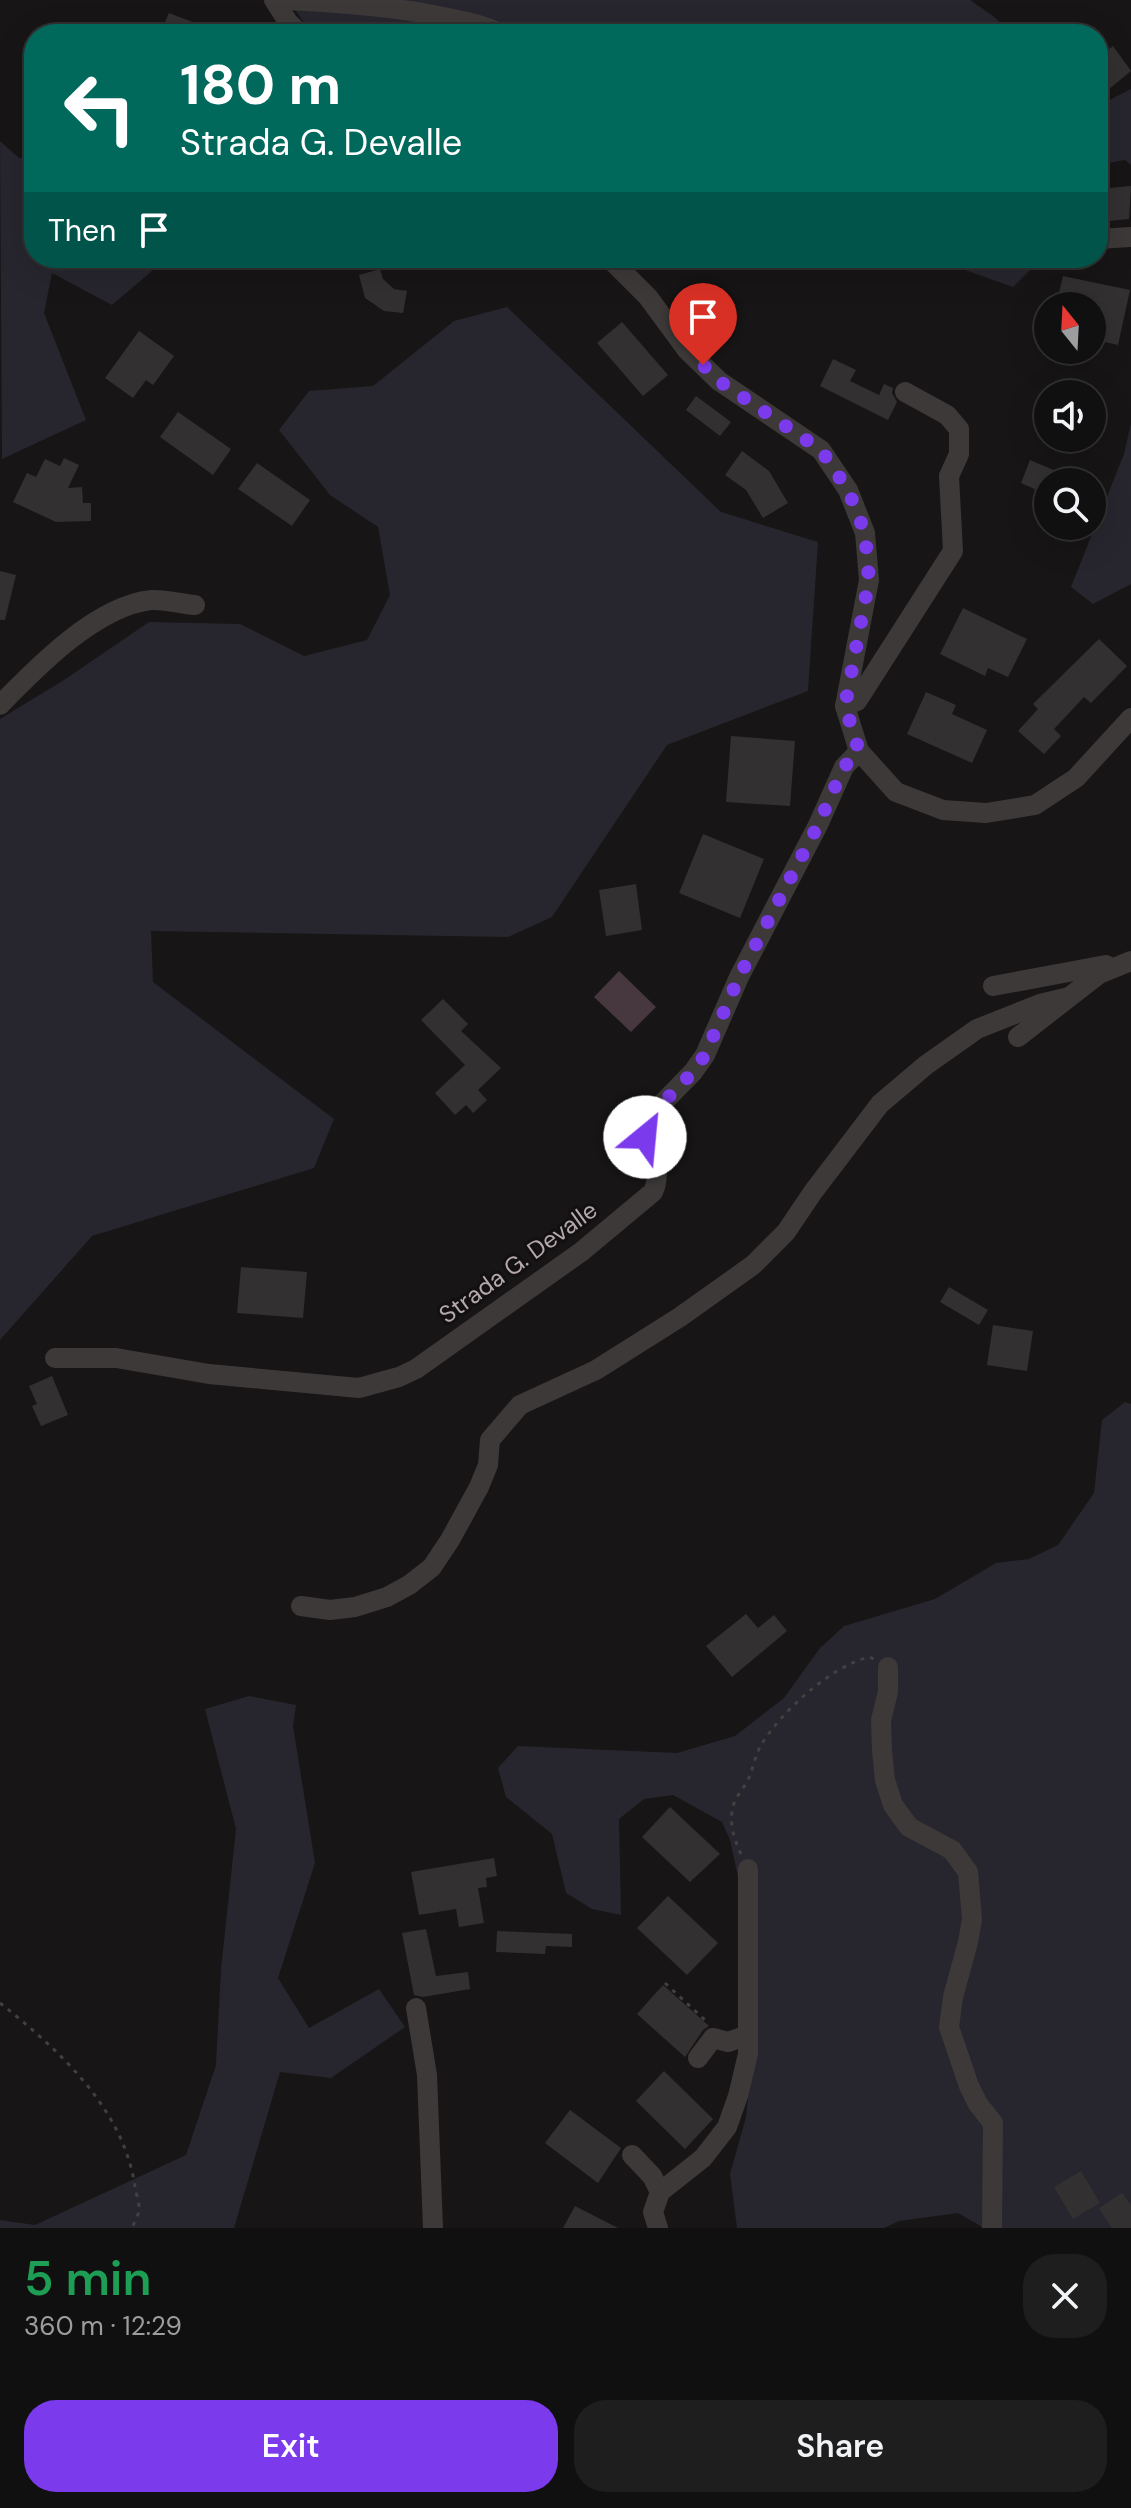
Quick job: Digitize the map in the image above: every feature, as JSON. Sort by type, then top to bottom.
[{"type":"street","points":[[274,0],[291,24]]},
{"type":"street","points":[[282,0],[408,9],[477,24]]},
{"type":"street","points":[[1108,238],[1131,237]]},
{"type":"street","points":[[619,268],[648,297],[687,350],[719,381],[821,450],[848,490],[865,533],[869,580],[845,706],[859,751],[896,792],[943,810],[986,813],[1035,805],[1076,778],[1131,718]]},
{"type":"street","points":[[845,706],[857,701],[953,551],[949,476],[959,454],[959,429],[947,415],[905,392]]},
{"type":"street","points":[[0,705],[42,662],[103,616],[152,600],[195,605]]},
{"type":"street","name":"Strada G. Devalle","points":[[55,1358],[116,1358],[209,1374],[359,1388],[416,1369],[581,1252],[653,1192],[658,1171],[645,1137],[648,1118],[693,1072],[705,1055],[739,977],[818,825],[844,767],[859,751]]},
{"type":"street","points":[[993,986],[1125,962]]},
{"type":"street","points":[[1018,1037],[1099,974],[1125,962]]},
{"type":"street","points":[[301,1606],[330,1610],[355,1607],[387,1597],[421,1576],[432,1567],[479,1487],[488,1465],[490,1440],[520,1405],[596,1370],[680,1317],[753,1265],[786,1232],[880,1104],[926,1065],[977,1029],[1040,1004],[1069,997]]},
{"type":"street","points":[[888,1667],[888,1692],[881,1720],[885,1780],[893,1805],[909,1827],[952,1850],[968,1872],[972,1919],[949,2027],[969,2086],[993,2123],[992,2228]]},
{"type":"street","points":[[658,2228],[653,2212],[660,2192],[703,2158],[727,2127],[748,2054],[748,1869]]},
{"type":"street","points":[[416,2008],[427,2075],[433,2228]]},
{"type":"street","points":[[698,2058],[713,2038],[728,2042],[748,2035]]},
{"type":"street","points":[[632,2155],[652,2176],[660,2192]]},
{"type":"path","points":[[748,1869],[733,1838],[733,1806],[748,1780],[761,1746],[781,1719],[830,1675],[854,1661],[869,1657],[888,1667]]},
{"type":"path","points":[[665,1983],[715,2028]]},
{"type":"path","points":[[0,2003],[34,2029],[82,2079],[112,2119],[127,2148],[134,2176],[139,2211],[132,2228]]},
{"type":"shaded area","points":[[292,0],[970,0],[1001,24],[494,24],[482,16],[460,24],[304,24]]},
{"type":"shaded area","points":[[1131,89],[1131,165],[1125,160],[1108,163],[1108,101]]},
{"type":"shaded area","points":[[0,141],[19,158],[24,158],[24,268],[155,268],[112,305],[52,273],[44,313],[86,420],[2,459]]},
{"type":"shaded area","points":[[959,268],[1032,268],[1013,287]]},
{"type":"shaded area","points":[[507,307],[721,512],[818,542],[808,691],[667,745],[552,917],[508,937],[151,931],[153,982],[334,1119],[314,1168],[92,1236],[0,1340],[0,719],[149,622],[240,624],[304,656],[367,640],[390,595],[378,527],[330,495],[279,430],[309,391],[373,386],[454,321]]},
{"type":"shaded area","points":[[1131,423],[1131,584],[1093,604],[1071,587],[1090,540],[1106,540],[1106,499],[1124,454]]},
{"type":"shaded area","points":[[619,971],[656,1007],[631,1032],[594,997]]},
{"type":"shaded area","points":[[1125,1402],[1131,1404],[1131,2228],[984,2228],[958,2213],[899,2221],[884,2228],[737,2228],[730,2174],[746,2117],[756,2023],[744,1905],[730,1840],[722,1822],[673,1795],[644,1799],[619,1819],[621,1915],[592,1909],[566,1893],[552,1834],[506,1797],[498,1768],[518,1746],[677,1753],[735,1736],[784,1698],[820,1648],[844,1626],[935,1599],[996,1563],[1029,1559],[1058,1545],[1094,1493],[1102,1420]]},
{"type":"shaded area","points":[[249,1696],[296,1705],[293,1726],[315,1863],[278,1978],[309,2028],[379,1989],[405,2027],[331,2078],[280,2072],[234,2228],[0,2228],[0,2220],[35,2225],[186,2155],[216,2065],[221,1969],[236,1829],[205,1709]]},
{"type":"building","points":[[169,13],[198,24],[164,24]]},
{"type":"building","points":[[1113,46],[1131,71],[1108,90],[1108,50]]},
{"type":"building","points":[[1131,186],[1129,219],[1108,221],[1108,188]]},
{"type":"building","points":[[380,269],[383,279],[394,289],[407,291],[403,313],[384,311],[365,298],[359,275]]},
{"type":"building","points":[[1063,276],[1130,290],[1118,345],[1106,342],[1106,292],[1059,292]]},
{"type":"building","points":[[622,322],[668,375],[643,396],[597,343]]},
{"type":"building","points":[[139,331],[174,356],[153,385],[146,380],[133,398],[105,378]]},
{"type":"building","points":[[833,359],[856,370],[850,381],[879,395],[884,384],[893,388],[897,402],[888,420],[820,386]]},
{"type":"building","points":[[696,396],[731,422],[720,436],[686,410]]},
{"type":"building","points":[[178,412],[231,449],[213,475],[160,437]]},
{"type":"building","points":[[742,451],[769,471],[788,503],[763,518],[746,490],[725,475]]},
{"type":"building","points":[[64,458],[79,465],[68,488],[82,487],[83,503],[91,503],[91,521],[56,522],[13,502],[27,473],[36,477],[45,459],[60,466]]},
{"type":"building","points":[[1030,460],[1049,468],[1034,468],[1034,489],[1021,483]]},
{"type":"building","points":[[257,463],[310,500],[292,526],[238,489]]},
{"type":"building","points":[[0,571],[16,575],[5,620],[0,620]]},
{"type":"building","points":[[963,608],[1027,639],[1008,677],[988,668],[985,676],[940,654]]},
{"type":"building","points":[[1099,639],[1127,666],[1091,703],[1084,697],[1054,729],[1061,736],[1044,754],[1018,731],[1038,709],[1033,704]]},
{"type":"building","points":[[926,692],[956,705],[952,714],[987,730],[972,763],[907,734]]},
{"type":"building","points":[[731,736],[795,741],[790,806],[726,802]]},
{"type":"building","points":[[703,834],[764,859],[740,918],[679,893]]},
{"type":"building","points":[[636,884],[642,930],[606,936],[599,890]]},
{"type":"building","points":[[443,999],[468,1024],[461,1031],[501,1068],[478,1090],[487,1100],[473,1113],[466,1105],[455,1115],[435,1093],[465,1065],[421,1020]]},
{"type":"building","points":[[241,1267],[307,1272],[303,1318],[237,1313]]},
{"type":"building","points":[[949,1287],[988,1310],[979,1325],[940,1302]]},
{"type":"building","points":[[993,1325],[1033,1331],[1027,1371],[987,1365]]},
{"type":"building","points":[[52,1376],[68,1415],[41,1426],[32,1406],[37,1404],[29,1386]]},
{"type":"building","points":[[746,1614],[758,1628],[774,1615],[787,1631],[732,1677],[706,1646]]},
{"type":"building","points":[[670,1807],[720,1854],[690,1882],[642,1837]]},
{"type":"building","points":[[494,1858],[497,1876],[486,1878],[487,1887],[478,1888],[484,1923],[459,1927],[456,1909],[419,1915],[411,1872]]},
{"type":"building","points":[[668,1896],[718,1943],[687,1975],[637,1928]]},
{"type":"building","points":[[426,1929],[436,1976],[468,1972],[470,1989],[423,1997],[414,1995],[402,1933]]},
{"type":"building","points":[[497,1931],[572,1934],[572,1947],[546,1946],[545,1954],[496,1952]]},
{"type":"building","points":[[663,1985],[709,2026],[685,2057],[637,2014]]},
{"type":"building","points":[[664,2071],[713,2119],[685,2149],[636,2101]]},
{"type":"building","points":[[570,2110],[621,2148],[598,2183],[545,2143]]},
{"type":"building","points":[[1081,2171],[1100,2203],[1073,2219],[1054,2187]]},
{"type":"building","points":[[1122,2193],[1131,2205],[1131,2228],[1112,2228],[1099,2208]]},
{"type":"building","points":[[575,2206],[618,2228],[563,2228]]},
{"type":"route","points":[[645,1137],[648,1118],[693,1072],[705,1055],[739,977],[818,825],[844,767],[859,751],[845,706],[869,580],[865,533],[848,490],[821,450],[719,381],[703,365]]}]
